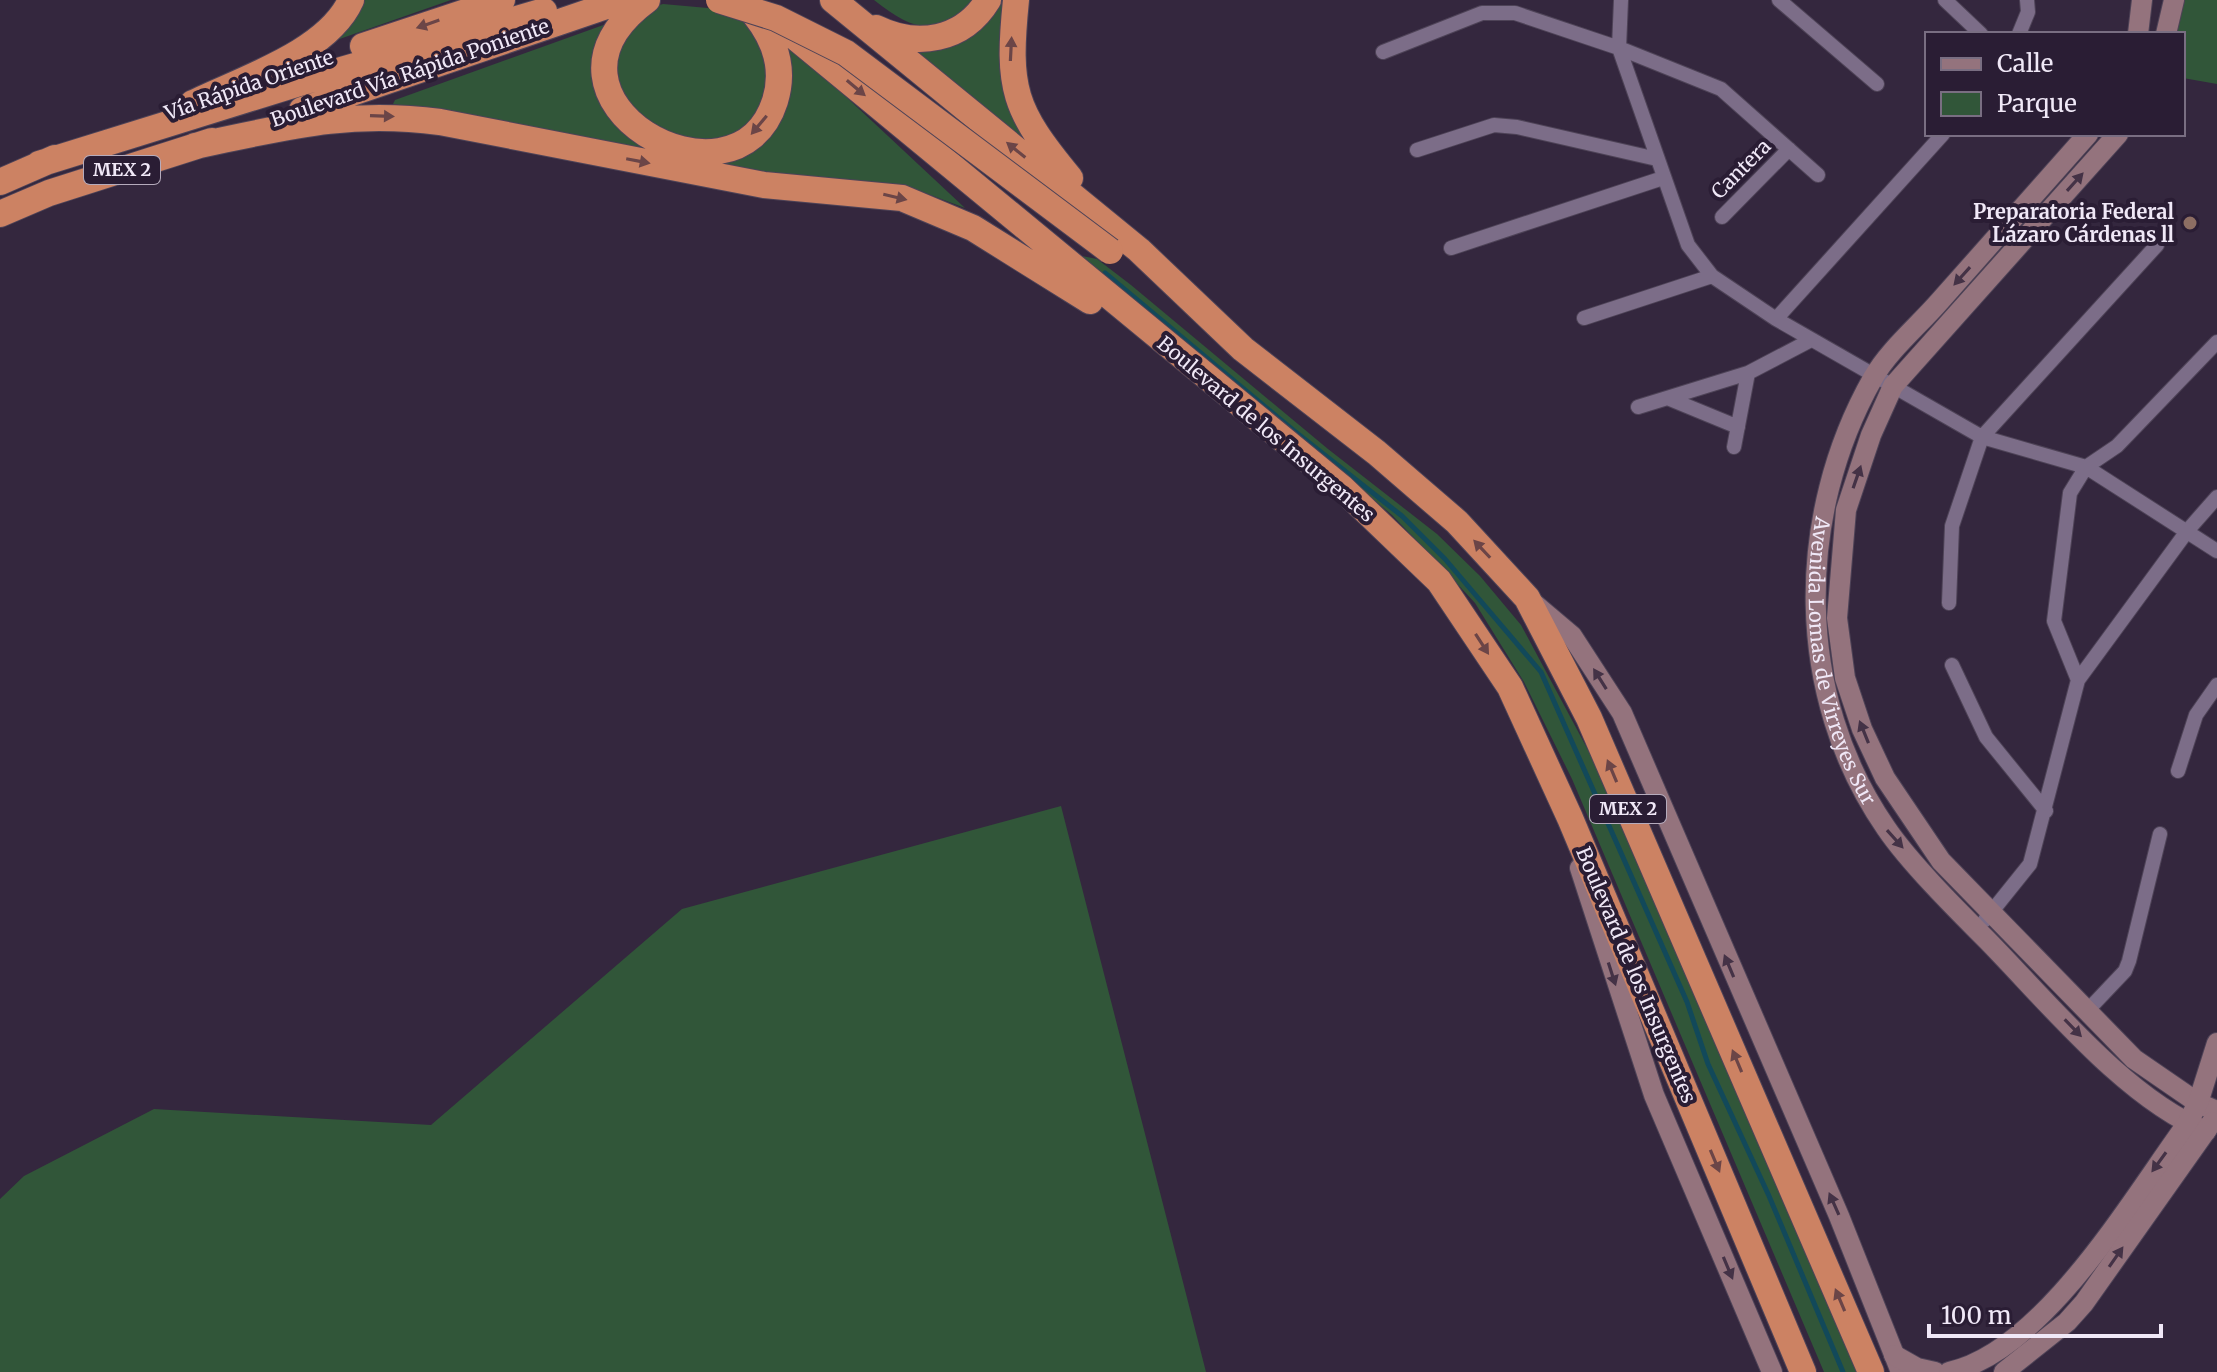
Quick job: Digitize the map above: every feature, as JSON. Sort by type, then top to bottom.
[{"type":"highway","points":[[183,107],[312,45],[337,23],[351,0]]},
{"type":"highway","name":"Vía Rápida Oriente","points":[[0,182],[183,107],[502,0]]},
{"type":"highway","points":[[39,164],[502,22],[597,0]]},
{"type":"highway","name":"Boulevard Vía Rápida Poniente","points":[[195,146],[624,0]]},
{"type":"highway","points":[[647,0],[628,15],[616,32],[607,57],[607,82],[618,110],[633,128],[676,147],[702,151],[725,149],[742,142],[760,127],[774,105],[779,81],[778,60],[770,24],[744,0]]},
{"type":"highway","points":[[719,0],[776,18],[846,53],[1243,349]]},
{"type":"highway","name":"Boulevard de los Insurgentes","points":[[751,0],[770,24],[1341,487],[1439,581],[1510,687],[1570,818],[1803,1372]]},
{"type":"highway","points":[[838,4],[889,34],[927,39],[967,25],[988,0]]},
{"type":"highway","points":[[1016,0],[1011,67],[1017,101],[1026,122],[1072,180],[1139,250],[1243,349]]},
{"type":"highway","points":[[838,4],[1139,250]]},
{"type":"highway","points":[[195,146],[329,118],[389,116],[440,122],[764,185],[892,196],[925,206],[986,236],[1206,378]]},
{"type":"highway","name":"MEX 2","points":[[0,214],[49,193],[195,146]]},
{"type":"highway","name":"MEX 2","points":[[1243,349],[1423,492],[1457,522],[1527,598],[1589,718],[1871,1372]]},
{"type":"street","points":[[1621,0],[1619,48],[1688,245],[1712,276],[1811,340],[1982,437],[2086,467],[2217,551]]},
{"type":"street","points":[[1779,0],[1877,84]]},
{"type":"street","points":[[1945,0],[1979,32]]},
{"type":"street","points":[[2020,32],[2028,12],[2027,0]]},
{"type":"street","points":[[2138,32],[2142,0]]},
{"type":"street","points":[[2166,32],[2174,0]]},
{"type":"street","points":[[1383,52],[1482,13],[1515,13],[1619,48],[1721,89],[1818,175]]},
{"type":"street","points":[[1417,150],[1494,125],[1517,127],[1657,159]]},
{"type":"street","points":[[1776,319],[1941,136]]},
{"type":"street","points":[[2081,136],[2098,157]]},
{"type":"street","name":"Avenida Lomas de Virreyes Sur","points":[[2081,136],[1875,375],[1850,427],[1822,508],[1815,616],[1818,661],[1828,706],[1886,828],[1976,929],[2117,1072],[2205,1116]]},
{"type":"street","name":"Avenida Lomas de Virreyes Sur","points":[[2116,136],[1893,386],[1871,435],[1846,510],[1837,618],[1845,678],[1862,729],[1885,778],[1941,861],[2134,1059],[2205,1116]]},
{"type":"street","name":"Cantera","points":[[1722,217],[1789,149]]},
{"type":"street","points":[[1451,248],[1663,178]]},
{"type":"street","points":[[1949,603],[1952,526],[1982,437],[2157,245]]},
{"type":"street","points":[[1584,318],[1712,276]]},
{"type":"street","points":[[1638,407],[1748,373],[1811,340]]},
{"type":"street","points":[[2078,680],[2054,621],[2070,493],[2086,467],[2117,446],[2217,342]]},
{"type":"street","points":[[1734,447],[1748,373]]},
{"type":"street","points":[[1670,399],[1738,427]]},
{"type":"street","points":[[1976,929],[2030,864],[2078,680],[2188,530],[2217,497]]},
{"type":"street","points":[[1527,598],[1572,636],[1622,713],[1839,1216],[1898,1363],[1935,1372]]},
{"type":"street","points":[[1952,665],[1986,737],[2046,811]]},
{"type":"street","points":[[2178,771],[2196,715],[2217,685]]},
{"type":"street","points":[[1570,818],[1571,839],[1605,952],[1654,1095],[1772,1372]]},
{"type":"street","points":[[2088,1010],[2125,971],[2160,834]]},
{"type":"street","points":[[2004,1372],[2075,1312],[2140,1206],[2205,1116],[2217,1043]]},
{"type":"street","points":[[1949,1372],[1965,1369],[2008,1343],[2046,1310],[2140,1206]]},
{"type":"green space","points":[[362,0],[451,0],[331,42],[355,20]]},
{"type":"green space","points":[[874,0],[978,0],[950,20],[926,26],[902,19]]},
{"type":"green space","points":[[999,0],[1006,0],[1032,147],[945,78],[908,43]]},
{"type":"green space","points":[[2182,0],[2217,0],[2217,84],[2185,78],[2185,32],[2175,32]]},
{"type":"green space","points":[[656,6],[730,10],[742,15],[772,66],[756,118],[726,139],[678,140],[623,102],[618,68],[620,47],[642,19]]},
{"type":"green space","points":[[609,23],[594,66],[595,85],[601,103],[625,132],[664,154],[494,119],[393,104],[395,100]]},
{"type":"green space","points":[[781,36],[965,208],[912,188],[761,172],[693,159],[754,145]]},
{"type":"green space","points":[[1077,255],[1097,259],[1131,285],[1328,449],[1437,534],[1480,576],[1521,625],[1626,821],[1863,1372],[1824,1372],[1572,779],[1524,682],[1475,603],[1392,515]]},
{"type":"green space","points":[[1061,806],[1206,1372],[0,1372],[0,1199],[24,1176],[154,1109],[431,1125],[682,909]]},
{"type":"waterway","points":[[1105,273],[1293,430],[1402,516],[1445,559],[1541,672],[1687,1002],[1708,1064],[1769,1196],[1843,1372]]},
{"type":"place","name":"Preparatoria Federal Lázaro Cárdenas ll","points":[[2190,223]]}]
